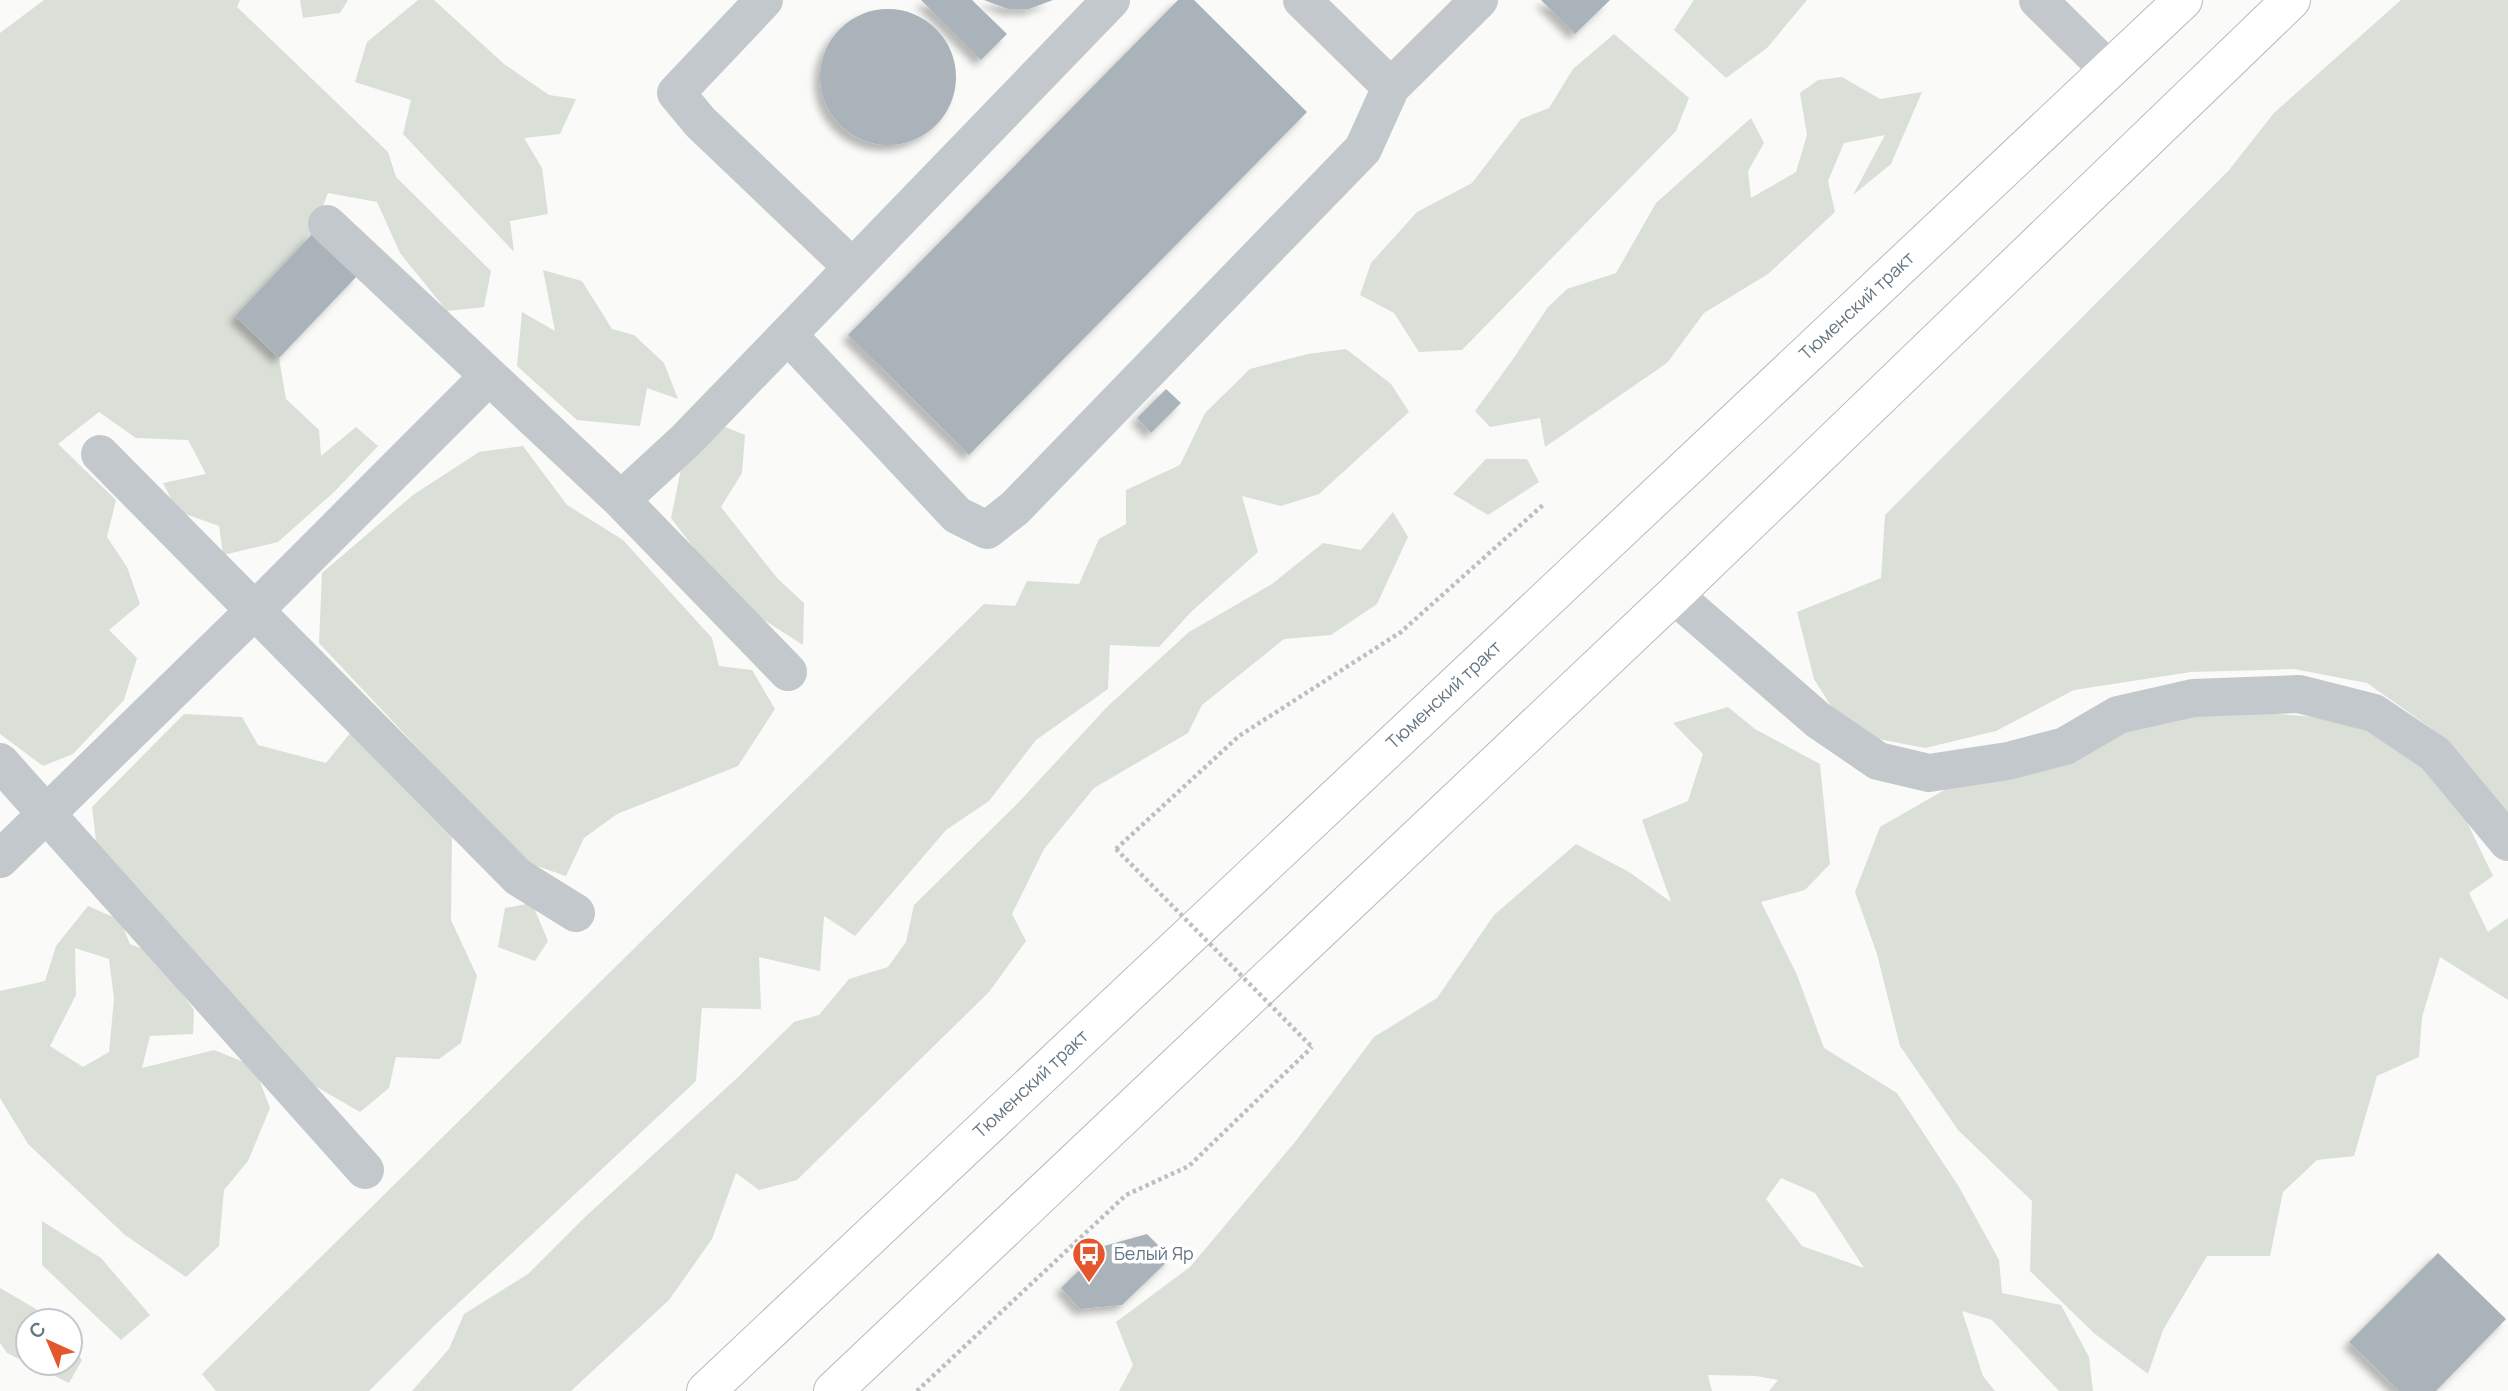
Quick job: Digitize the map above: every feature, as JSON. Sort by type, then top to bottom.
[{"type":"main road","name":"Тюменский тракт","points":[[706,1391],[2182,0]]},
{"type":"main road","points":[[833,1391],[1674,595],[2291,0]]},
{"type":"lane","points":[[764,0],[676,93],[700,122],[852,267]]},
{"type":"lane","points":[[621,500],[686,440],[1111,0]]},
{"type":"lane","points":[[1302,0],[1391,87]]},
{"type":"lane","points":[[2038,0],[2109,70]]},
{"type":"lane","points":[[788,335],[957,515],[987,530],[1016,508],[1363,149],[1391,87],[1475,1]]},
{"type":"lane","points":[[327,224],[621,500],[788,672]]},
{"type":"lane","points":[[0,859],[489,376]]},
{"type":"lane","points":[[100,454],[518,877],[576,912]]},
{"type":"lane","points":[[1674,595],[1818,720],[1878,761],[1929,773],[2008,761],[2064,746],[2118,715],[2193,698],[2299,694],[2374,713],[2435,754],[2508,842]]},
{"type":"lane","points":[[0,762],[365,1170]]},
{"type":"path","points":[[917,1391],[1126,1195],[1189,1166],[1312,1047],[1116,849],[1239,736],[1401,632],[1544,504]]},
{"type":"shaded area","points":[[44,0],[240,0],[237,7],[388,152],[396,177],[491,271],[484,307],[447,311],[400,253],[377,202],[328,193],[313,233],[235,316],[279,358],[286,399],[319,430],[321,456],[356,427],[378,446],[334,492],[278,542],[223,555],[219,526],[177,511],[163,483],[206,474],[188,440],[136,438],[99,412],[58,444],[116,500],[107,537],[127,567],[140,604],[109,630],[137,658],[124,700],[73,754],[43,766],[0,734],[0,33]]},
{"type":"shaded area","points":[[300,0],[348,0],[340,13],[303,18]]},
{"type":"shaded area","points":[[418,0],[434,0],[504,64],[549,95],[576,99],[560,134],[524,138],[542,168],[548,214],[510,221],[514,252],[403,134],[411,100],[355,82],[367,42]]},
{"type":"shaded area","points":[[1694,0],[1807,0],[1767,48],[1726,78],[1674,30]]},
{"type":"shaded area","points":[[2401,0],[2508,0],[2508,840],[2431,728],[2367,683],[2294,669],[2191,672],[2074,690],[1996,731],[1925,748],[1848,733],[1814,679],[1797,612],[1881,578],[1885,515],[2229,170],[2274,113]]},
{"type":"shaded area","points":[[1614,34],[1689,98],[1676,131],[1462,350],[1419,352],[1394,313],[1360,295],[1371,263],[1417,212],[1472,183],[1521,119],[1549,108],[1573,69]]},
{"type":"shaded area","points":[[1842,77],[1880,99],[1922,92],[1891,164],[1853,195],[1885,135],[1844,143],[1828,181],[1835,212],[1768,274],[1704,313],[1667,363],[1545,447],[1540,418],[1490,427],[1475,411],[1548,307],[1567,289],[1616,273],[1656,203],[1751,118],[1764,143],[1748,171],[1751,198],[1796,172],[1807,135],[1800,93],[1818,80]]},
{"type":"shaded area","points":[[543,270],[582,281],[612,329],[634,335],[664,363],[678,399],[647,388],[640,426],[577,420],[517,366],[522,312],[555,331]]},
{"type":"shaded area","points":[[1346,349],[1391,384],[1409,412],[1319,494],[1281,506],[1242,496],[1258,552],[1191,612],[1159,647],[1110,645],[1108,689],[1036,740],[989,801],[946,830],[855,936],[824,916],[820,971],[759,957],[761,1009],[702,1008],[696,1081],[435,1325],[369,1391],[216,1391],[202,1374],[984,604],[1015,606],[1027,581],[1079,584],[1099,539],[1126,524],[1126,490],[1180,465],[1205,413],[1250,369],[1308,354]]},
{"type":"shaded area","points":[[718,424],[745,435],[742,473],[721,507],[777,578],[804,603],[803,645],[734,601],[671,518],[681,469]]},
{"type":"shaded area","points":[[523,446],[567,505],[623,540],[712,638],[719,666],[752,670],[775,709],[738,766],[617,814],[584,838],[566,876],[525,862],[319,643],[322,573],[413,495],[479,452]]},
{"type":"shaded area","points":[[1486,459],[1527,459],[1539,482],[1488,515],[1453,494]]},
{"type":"shaded area","points":[[1393,512],[1408,537],[1377,604],[1331,635],[1284,639],[1202,705],[1188,733],[1094,788],[1044,849],[1012,914],[1026,941],[989,992],[797,1180],[759,1190],[736,1173],[712,1239],[669,1300],[571,1391],[412,1391],[449,1349],[464,1314],[528,1274],[585,1217],[736,1079],[794,1022],[819,1015],[849,979],[888,967],[906,942],[914,905],[1017,804],[1108,706],[1189,632],[1272,584],[1323,543],[1361,550]]},
{"type":"shaded area","points":[[1728,707],[1755,729],[1820,764],[1830,864],[1805,890],[1761,902],[1797,975],[1824,1048],[1897,1093],[1959,1187],[1999,1260],[2002,1293],[2061,1305],[2089,1357],[2093,1391],[2059,1391],[1992,1320],[1962,1311],[1983,1376],[1995,1391],[1769,1391],[1778,1380],[1756,1376],[1708,1375],[1712,1391],[1119,1391],[1133,1365],[1116,1322],[1190,1267],[1295,1142],[1374,1037],[1437,998],[1494,915],[1576,844],[1629,872],[1671,902],[1642,820],[1688,801],[1703,754],[1673,723]],"holes":[[[1781,1178],[1815,1193],[1864,1268],[1802,1246],[1766,1199]]]},
{"type":"shaded area","points":[[2183,713],[2263,713],[2332,718],[2399,739],[2451,789],[2493,876],[2469,893],[2488,932],[2508,918],[2508,1000],[2440,957],[2422,1017],[2419,1057],[2377,1076],[2354,1156],[2317,1160],[2283,1192],[2270,1256],[2207,1256],[2163,1330],[2148,1374],[2095,1334],[2030,1271],[2032,1201],[1958,1130],[1900,1046],[1877,954],[1855,892],[1880,827],[1967,777]]},
{"type":"shaded area","points":[[184,714],[242,717],[258,745],[326,763],[351,732],[452,833],[451,920],[477,976],[461,1043],[439,1059],[396,1057],[389,1088],[360,1112],[315,1086],[96,841],[92,807]]},
{"type":"shaded area","points":[[532,903],[548,941],[535,961],[498,947],[505,908]]},
{"type":"shaded area","points":[[88,906],[120,920],[130,944],[153,953],[194,1010],[193,1034],[150,1036],[142,1068],[214,1050],[254,1066],[270,1108],[248,1161],[224,1190],[219,1246],[186,1277],[125,1235],[28,1144],[0,1098],[0,991],[45,981],[56,946]],"holes":[[[75,948],[109,959],[114,999],[109,1052],[83,1067],[50,1046],[76,995]]]},
{"type":"shaded area","points":[[42,1221],[101,1258],[150,1315],[121,1340],[42,1265]]},
{"type":"shaded area","points":[[0,1288],[33,1307],[14,1307],[14,1356],[7,1353],[0,1343]]},
{"type":"shaded area","points":[[57,1377],[72,1377],[69,1383]]},
{"type":"building","points":[[921,0],[972,0],[1007,34],[981,60]]},
{"type":"building","points":[[984,0],[1053,0],[1029,9],[1008,9]]},
{"type":"building","points":[[1178,0],[1194,0],[1307,112],[969,455],[848,335]]},
{"type":"building","points":[[1541,0],[1610,0],[1575,34]]},
{"type":"building","points":[[888,9],[914,15],[936,29],[950,51],[956,77],[950,103],[936,125],[914,139],[888,145],[862,139],[840,125],[826,103],[820,77],[826,51],[840,29],[862,15]]},
{"type":"building","points":[[313,233],[358,275],[279,358],[235,316]]},
{"type":"building","points":[[1166,389],[1181,403],[1151,433],[1137,418]]},
{"type":"building","points":[[1147,1234],[1171,1258],[1122,1305],[1080,1309],[1061,1288],[1104,1246]]},
{"type":"building","points":[[2438,1253],[2506,1319],[2436,1391],[2399,1391],[2349,1342]]},
{"type":"place","name":"Белый Яр","points":[[1089,1284]]}]
